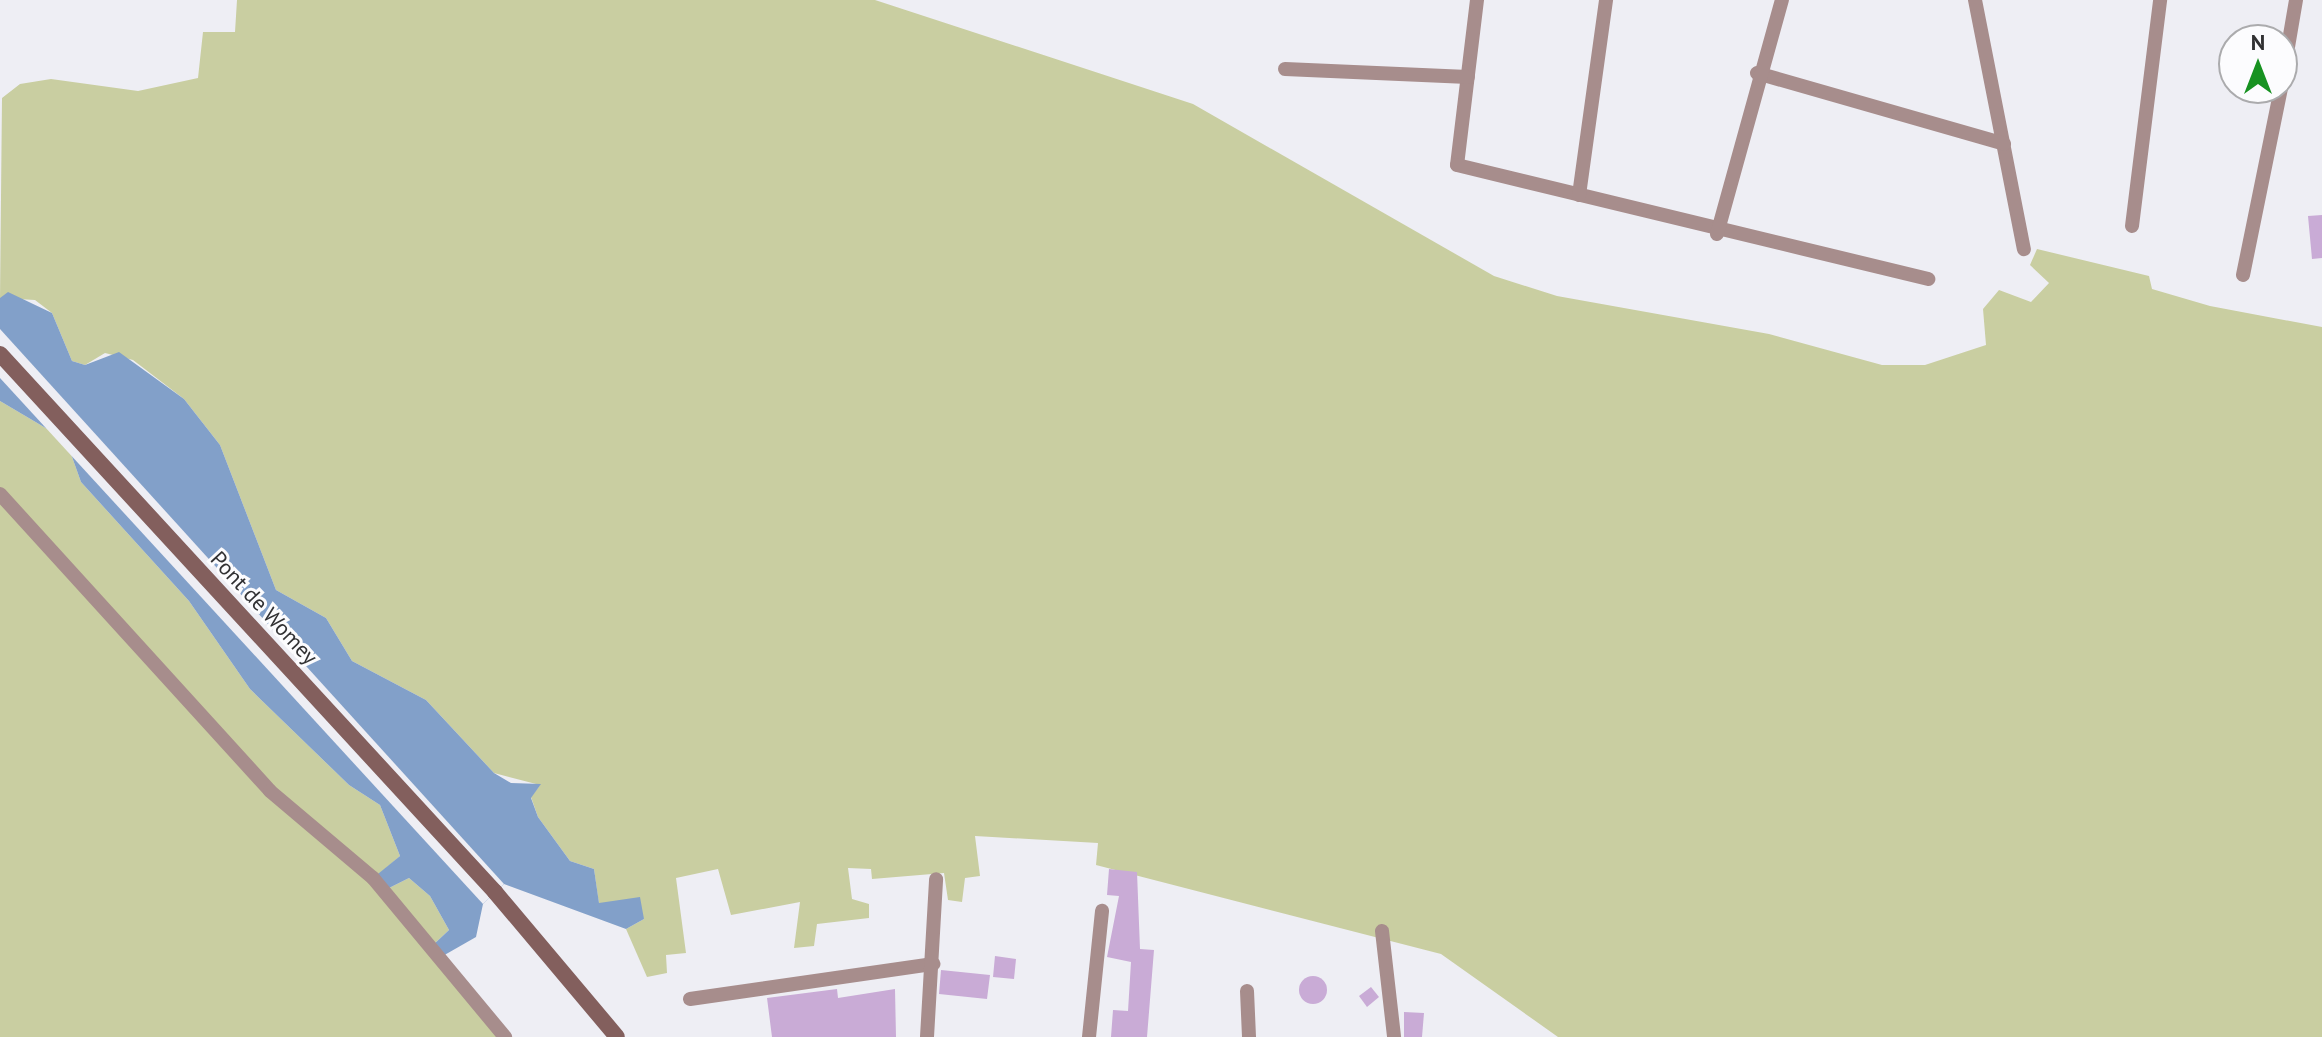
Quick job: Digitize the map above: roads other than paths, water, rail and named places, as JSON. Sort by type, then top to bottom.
[{"type":"main road","name":"Pont de Womey","points":[[0,354],[495,892],[617,1037]]},
{"type":"street","points":[[1477,0],[1457,165],[1717,234],[1928,279]]},
{"type":"street","points":[[1579,195],[1606,0]]},
{"type":"street","points":[[1717,234],[1757,73],[1782,0]]},
{"type":"street","points":[[1975,0],[2024,249]]},
{"type":"street","points":[[2132,226],[2160,0]]},
{"type":"street","points":[[2292,24],[2296,0]]},
{"type":"street","points":[[1285,69],[1468,77]]},
{"type":"street","points":[[1757,73],[2004,144]]},
{"type":"street","points":[[2243,275],[2278,104]]},
{"type":"street","points":[[0,494],[270,791],[373,878],[505,1037]]},
{"type":"street","points":[[927,1037],[936,879]]},
{"type":"street","points":[[1089,1037],[1102,911]]},
{"type":"street","points":[[1382,931],[1394,1037]]},
{"type":"street","points":[[690,999],[933,964]]},
{"type":"street","points":[[1247,991],[1249,1037]]},
{"type":"water","points":[[8,292],[52,313],[72,361],[85,365],[119,352],[184,399],[220,445],[276,590],[326,618],[352,661],[426,700],[494,773],[511,783],[541,784],[531,798],[538,817],[570,861],[594,869],[599,903],[640,897],[644,919],[626,929],[504,884],[483,904],[476,937],[441,957],[432,946],[449,930],[430,896],[409,878],[383,891],[373,878],[400,856],[380,805],[349,785],[250,689],[189,601],[81,482],[66,440],[0,401],[0,298]]}]
